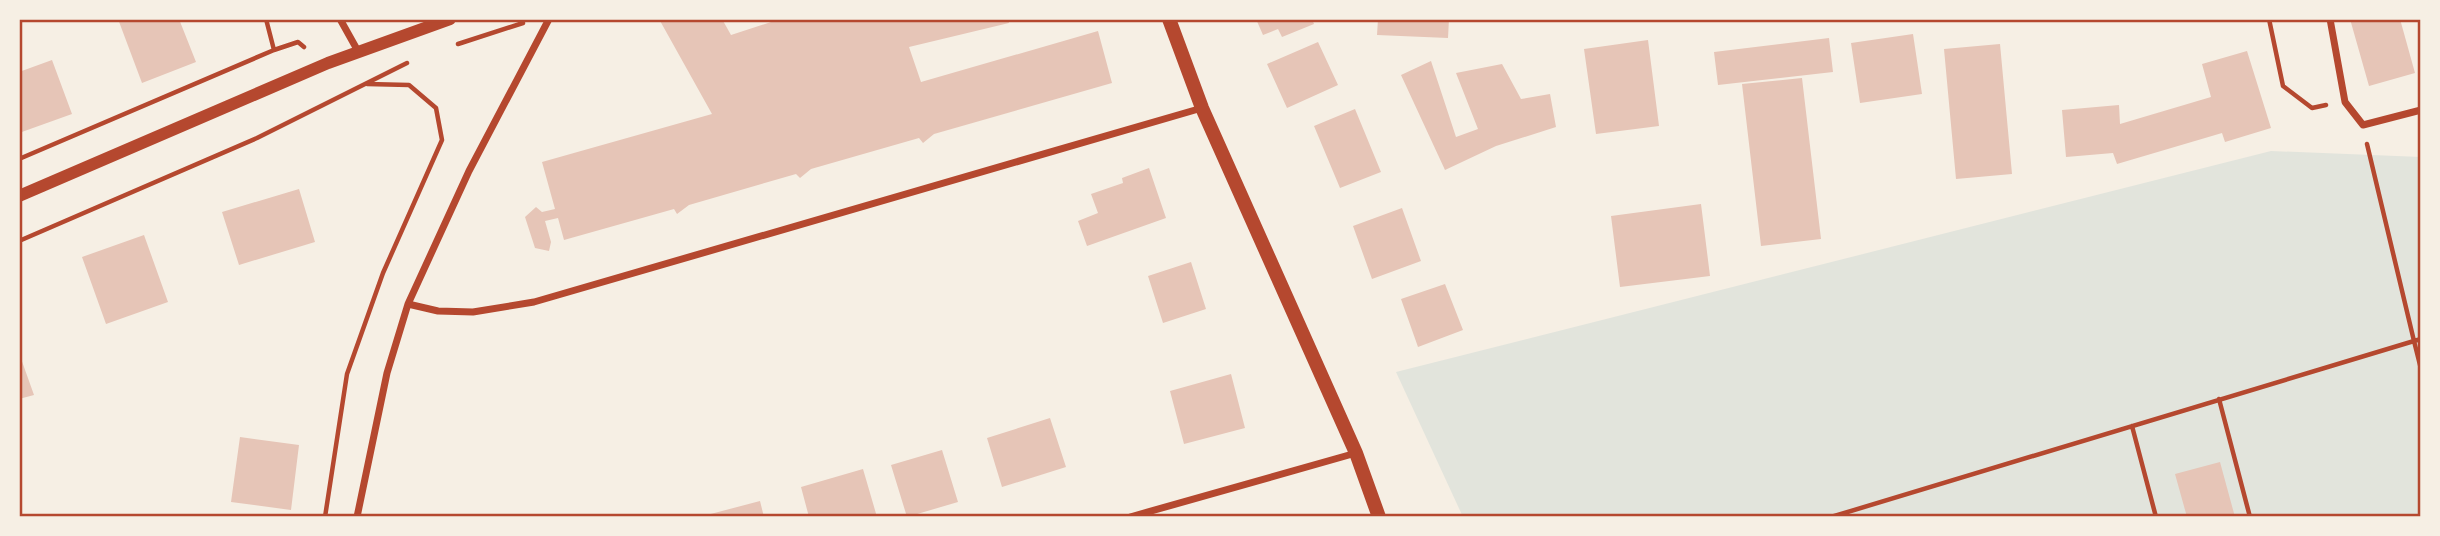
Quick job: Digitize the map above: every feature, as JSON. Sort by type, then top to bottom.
[{"type":"main road","points":[[1168,19],[1202,108],[1356,453],[1379,517]]},
{"type":"street","points":[[340,19],[359,53]]},
{"type":"street","points":[[19,196],[328,63],[450,19]]},
{"type":"street","points":[[357,517],[387,373],[408,304],[469,171],[548,19]]},
{"type":"street","points":[[2330,19],[2345,102],[2363,125],[2421,110]]},
{"type":"street","points":[[408,304],[439,311],[473,312],[534,302],[1202,108]]},
{"type":"street","points":[[1130,517],[1356,453]]},
{"type":"path","points":[[19,159],[274,50],[266,19]]},
{"type":"path","points":[[455,45],[534,19]]},
{"type":"path","points":[[2269,19],[2283,86],[2312,108],[2345,102]]},
{"type":"path","points":[[19,241],[257,138],[416,58]]},
{"type":"path","points":[[325,517],[347,374],[383,273],[443,140],[436,107],[409,85],[366,84]]},
{"type":"path","points":[[2363,125],[2421,369]]},
{"type":"path","points":[[1831,517],[2421,339]]},
{"type":"path","points":[[2220,399],[2249,517]]},
{"type":"path","points":[[2132,426],[2155,517]]},
{"type":"shaded area","points":[[2271,151],[2421,157],[2421,517],[1463,517],[1396,372]]},
{"type":"building","points":[[118,19],[179,19],[196,62],[142,83]]},
{"type":"building","points":[[659,19],[722,19],[731,35],[780,19],[1008,19],[1009,23],[909,47],[921,82],[1098,31],[1112,83],[934,134],[923,143],[919,138],[811,169],[800,178],[796,174],[689,205],[677,214],[674,209],[564,240],[558,218],[545,221],[551,242],[549,251],[535,248],[525,217],[536,207],[542,212],[555,209],[542,162],[712,114]]},
{"type":"building","points":[[1256,19],[1312,19],[1314,24],[1282,37],[1278,29],[1263,35]]},
{"type":"building","points":[[1378,19],[1449,19],[1448,38],[1377,35]]},
{"type":"building","points":[[2350,19],[2400,19],[2415,73],[2369,86]]},
{"type":"building","points":[[1913,34],[1922,94],[1860,103],[1851,43]]},
{"type":"building","points":[[1829,38],[1833,72],[1718,85],[1714,52]]},
{"type":"building","points":[[1648,40],[1659,126],[1596,134],[1584,49]]},
{"type":"building","points":[[1318,42],[1338,85],[1287,108],[1267,64]]},
{"type":"building","points":[[2000,44],[2012,174],[1956,179],[1944,49]]},
{"type":"building","points":[[2247,51],[2271,128],[2225,142],[2222,133],[2117,164],[2113,153],[2066,157],[2062,110],[2119,105],[2120,124],[2211,97],[2202,64]]},
{"type":"building","points":[[52,60],[72,114],[19,133],[19,72]]},
{"type":"building","points":[[1431,61],[1456,137],[1478,129],[1456,73],[1502,64],[1521,99],[1550,94],[1556,127],[1496,146],[1445,170],[1401,75]]},
{"type":"building","points":[[1802,78],[1821,239],[1761,246],[1742,84]]},
{"type":"building","points":[[1355,109],[1381,172],[1340,188],[1314,126]]},
{"type":"building","points":[[1149,168],[1166,218],[1087,246],[1078,221],[1098,213],[1091,194],[1123,183],[1122,178]]},
{"type":"building","points":[[299,189],[315,242],[239,265],[222,212]]},
{"type":"building","points":[[1701,204],[1710,276],[1620,287],[1611,216]]},
{"type":"building","points":[[1402,208],[1421,261],[1372,279],[1353,226]]},
{"type":"building","points":[[144,235],[168,302],[106,324],[82,257]]},
{"type":"building","points":[[1191,262],[1206,309],[1163,323],[1148,276]]},
{"type":"building","points":[[1445,284],[1463,330],[1418,347],[1401,299]]},
{"type":"building","points":[[19,353],[34,395],[19,399]]},
{"type":"building","points":[[1231,374],[1245,428],[1184,444],[1170,391]]},
{"type":"building","points":[[1050,418],[1066,467],[1002,487],[987,438]]},
{"type":"building","points":[[240,437],[299,445],[291,510],[231,502]]},
{"type":"building","points":[[942,450],[958,502],[907,517],[891,465]]},
{"type":"building","points":[[2220,462],[2235,517],[2187,517],[2175,474]]},
{"type":"building","points":[[863,469],[877,517],[809,517],[801,487]]},
{"type":"building","points":[[760,501],[764,517],[703,517],[703,516]]}]
